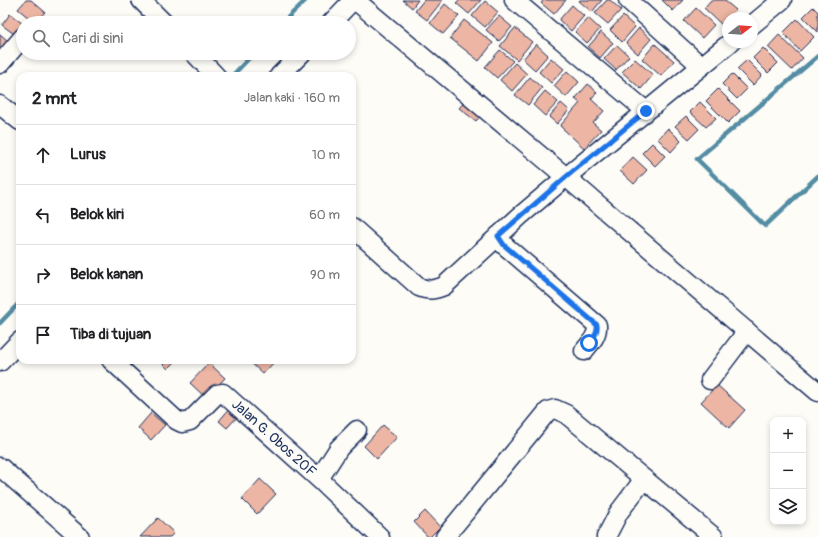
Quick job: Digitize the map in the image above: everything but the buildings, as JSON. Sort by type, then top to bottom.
[{"type":"street","points":[[141,0],[157,16]]},
{"type":"street","points":[[339,16],[354,0],[566,177],[818,392]]},
{"type":"street","points":[[514,0],[646,111]]},
{"type":"street","points":[[628,0],[701,66]]},
{"type":"street","points":[[758,18],[772,3]]},
{"type":"street","points":[[0,64],[16,45]]},
{"type":"street","points":[[356,231],[420,287],[427,290],[435,290],[444,286],[498,236],[566,177],[724,48]]},
{"type":"street","points":[[201,60],[212,72]]},
{"type":"street","points":[[283,72],[295,60]]},
{"type":"street","points":[[0,105],[16,118]]},
{"type":"street","points":[[498,236],[504,245],[597,325],[595,336],[584,351]]},
{"type":"street","points":[[710,380],[747,331]]},
{"type":"street","points":[[0,362],[16,345]]},
{"type":"street","name":"Jalan G. Obos 20F","points":[[115,364],[176,420],[182,423],[190,421],[217,394],[223,393],[319,479],[380,537]]},
{"type":"street","points":[[445,537],[548,411],[555,409],[566,414],[714,537]]},
{"type":"street","points":[[319,479],[339,448],[357,430]]},
{"type":"street","points":[[0,467],[80,537]]},
{"type":"street","points":[[606,537],[619,512],[644,479]]},
{"type":"waterway","points":[[289,16],[306,0]]},
{"type":"waterway","points":[[818,56],[697,159],[765,226],[818,176]]},
{"type":"waterway","points":[[236,72],[247,60]]},
{"type":"waterway","points":[[0,323],[16,306]]},
{"type":"route","points":[[589,343],[595,336],[597,325],[504,245],[498,236],[646,111]]}]
